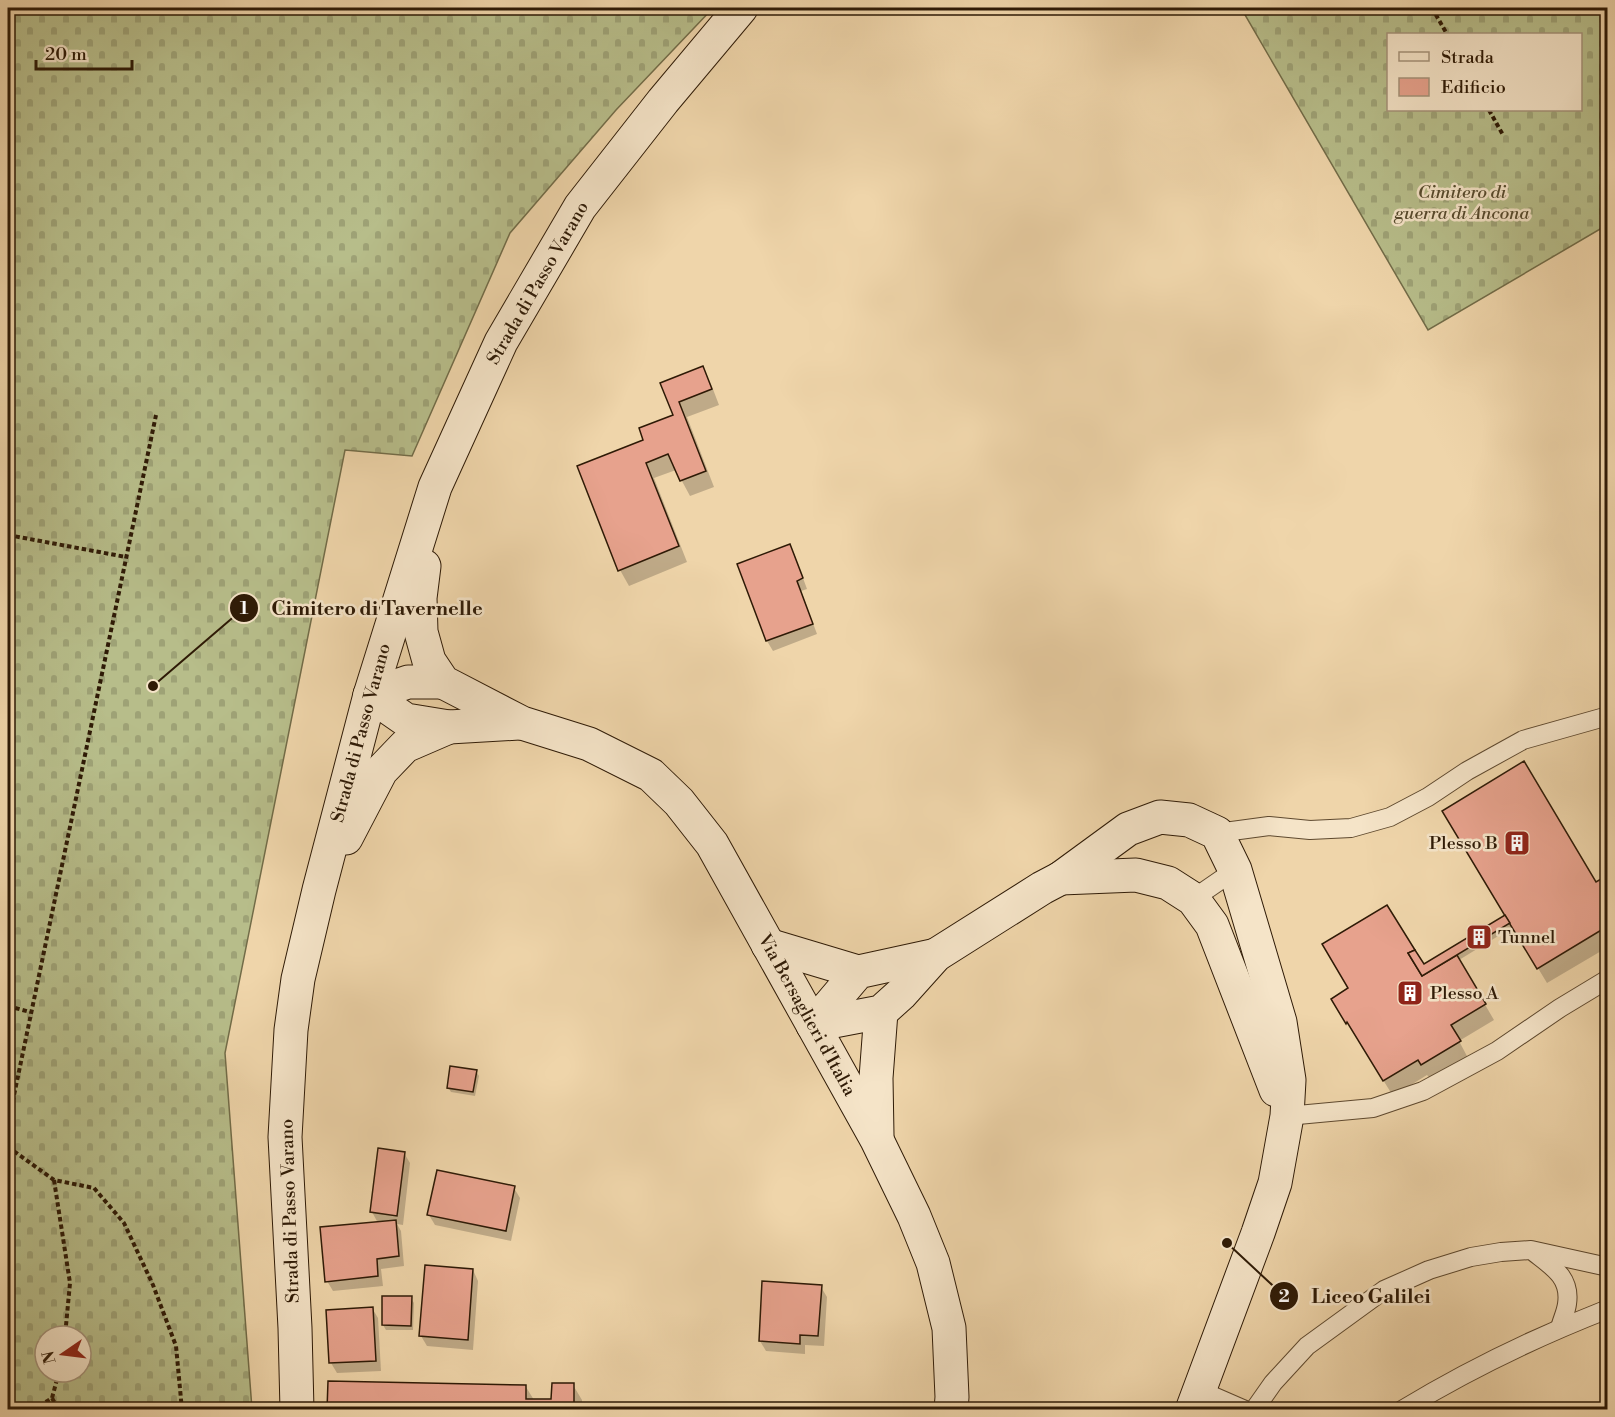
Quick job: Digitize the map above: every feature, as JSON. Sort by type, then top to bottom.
[{"type":"street","name":"Strada di Passo Varano","points":[[297,1410],[285,1137],[291,1030],[298,979],[370,695],[435,487],[501,342],[580,207],[663,101],[741,8]]},
{"type":"street","points":[[435,487],[420,598],[421,632],[429,661],[443,682]]},
{"type":"street","name":"Via Bersaglieri d'Italia","points":[[370,695],[408,682],[443,682],[522,723],[589,744],[651,775],[679,802],[712,844],[877,1140],[914,1216],[933,1263],[949,1328],[951,1410]]},
{"type":"street","name":"Via Bersaglieri d'Italia","points":[[370,695],[406,720],[449,726],[522,723]]},
{"type":"street","name":"Via Bersaglieri d'Italia","points":[[319,890],[381,771],[405,746],[449,726]]},
{"type":"street","points":[[813,1025],[881,1012],[936,955],[1061,878],[1128,829],[1160,817],[1189,820],[1217,833],[1235,870],[1280,1022],[1289,1080],[1287,1116],[1275,1183],[1195,1400]]},
{"type":"street","points":[[1061,878],[1136,875],[1168,883],[1193,899],[1212,925],[1287,1116]]},
{"type":"street","points":[[768,945],[858,972],[936,955]]},
{"type":"street","points":[[813,1025],[858,972]]},
{"type":"street","points":[[877,1140],[876,1078],[881,1012]]},
{"type":"lane","points":[[1217,833],[1269,826],[1310,830],[1352,828],[1390,817],[1523,740],[1608,716]]},
{"type":"lane","points":[[1193,899],[1235,870]]},
{"type":"lane","points":[[1287,1116],[1372,1108],[1423,1091],[1497,1052],[1560,1008],[1608,979]]},
{"type":"lane","points":[[1254,1410],[1273,1383],[1307,1346],[1384,1290],[1429,1270],[1471,1257],[1531,1250],[1608,1267]]},
{"type":"lane","points":[[1531,1250],[1554,1267],[1566,1281],[1568,1303],[1560,1328]]},
{"type":"lane","points":[[1402,1410],[1453,1380],[1560,1328],[1608,1309]]},
{"type":"lane","points":[[1195,1400],[1245,1410]]},
{"type":"path","points":[[1432,8],[1446,33]]},
{"type":"path","points":[[1490,111],[1503,135]]},
{"type":"path","points":[[8,1124],[156,415]]},
{"type":"path","points":[[8,535],[126,557]]},
{"type":"path","points":[[8,1006],[30,1012]]},
{"type":"path","points":[[8,1147],[54,1180],[93,1188],[124,1223],[153,1285],[176,1346],[182,1410]]},
{"type":"path","points":[[54,1180],[70,1283],[67,1324]]},
{"type":"path","points":[[33,1410],[52,1398],[56,1384]]},
{"type":"path","points":[[52,1398],[59,1410]]},
{"type":"green space","points":[[8,8],[713,8],[616,110],[510,233],[412,456],[345,450],[225,1053],[252,1409],[8,1409]]},
{"type":"green space","name":"Cimitero di guerra di Ancona","points":[[1241,8],[1607,8],[1607,225],[1428,330]]},
{"type":"building","points":[[703,366],[712,389],[679,402],[706,471],[680,481],[668,454],[646,463],[679,546],[618,571],[577,466],[643,440],[639,428],[673,415],[660,383]]},
{"type":"building","points":[[790,544],[803,578],[797,581],[813,624],[766,641],[737,564]]},
{"type":"building","name":"Plesso B","points":[[1524,761],[1596,882],[1608,875],[1608,926],[1537,969],[1442,811]]},
{"type":"building","name":"Plesso A","points":[[1387,905],[1415,950],[1408,953],[1422,976],[1457,955],[1486,1004],[1451,1025],[1461,1041],[1421,1065],[1418,1060],[1383,1081],[1331,999],[1348,988],[1322,944]]},
{"type":"building","name":"Tunnel","points":[[1505,915],[1510,923],[1422,976],[1408,953],[1415,950],[1424,964]]},
{"type":"building","points":[[450,1066],[477,1070],[473,1092],[447,1088]]},
{"type":"building","points":[[378,1148],[405,1152],[397,1216],[370,1212]]},
{"type":"building","points":[[437,1170],[515,1186],[506,1231],[427,1215]]},
{"type":"building","points":[[396,1220],[399,1256],[377,1259],[378,1276],[325,1282],[320,1227]]},
{"type":"building","points":[[425,1265],[473,1269],[468,1340],[419,1336]]},
{"type":"building","points":[[762,1281],[822,1285],[818,1336],[800,1335],[800,1344],[759,1341]]},
{"type":"building","points":[[382,1296],[412,1296],[411,1326],[382,1325]]},
{"type":"building","points":[[373,1307],[376,1361],[329,1363],[326,1310]]},
{"type":"building","points":[[328,1381],[526,1385],[526,1399],[551,1399],[552,1383],[574,1383],[574,1410],[327,1410]]},
{"type":"place","name":"Cimitero di Tavernelle","points":[[153,686]]},
{"type":"place","name":"Plesso B","points":[[1517,843]]},
{"type":"place","name":"Tunnel","points":[[1479,937]]},
{"type":"place","name":"Plesso A","points":[[1410,993]]},
{"type":"place","name":"Liceo Galilei","points":[[1227,1243]]}]
